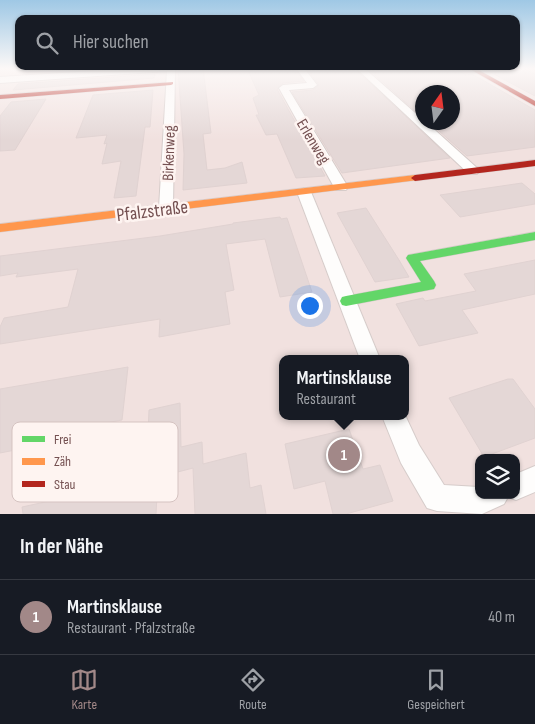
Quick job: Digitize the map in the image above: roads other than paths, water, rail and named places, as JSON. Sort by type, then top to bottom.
[{"type":"street","points":[[0,97],[66,92]]},
{"type":"street","name":"Birkenweg","points":[[166,208],[171,92]]},
{"type":"street","name":"Erlenweg","points":[[285,92],[341,187]]},
{"type":"street","points":[[386,92],[473,171]]},
{"type":"street","points":[[514,92],[535,104]]},
{"type":"street","name":"Pfalzstraße","points":[[0,228],[535,163]]},
{"type":"street","points":[[304,192],[368,355]]},
{"type":"street","points":[[346,301],[430,285],[412,258],[535,236]]},
{"type":"street","points":[[396,420],[410,454],[437,498],[481,501],[486,499]]},
{"type":"street","points":[[520,485],[535,479]]},
{"type":"place","name":"Martinsklause","points":[[344,455]]}]
